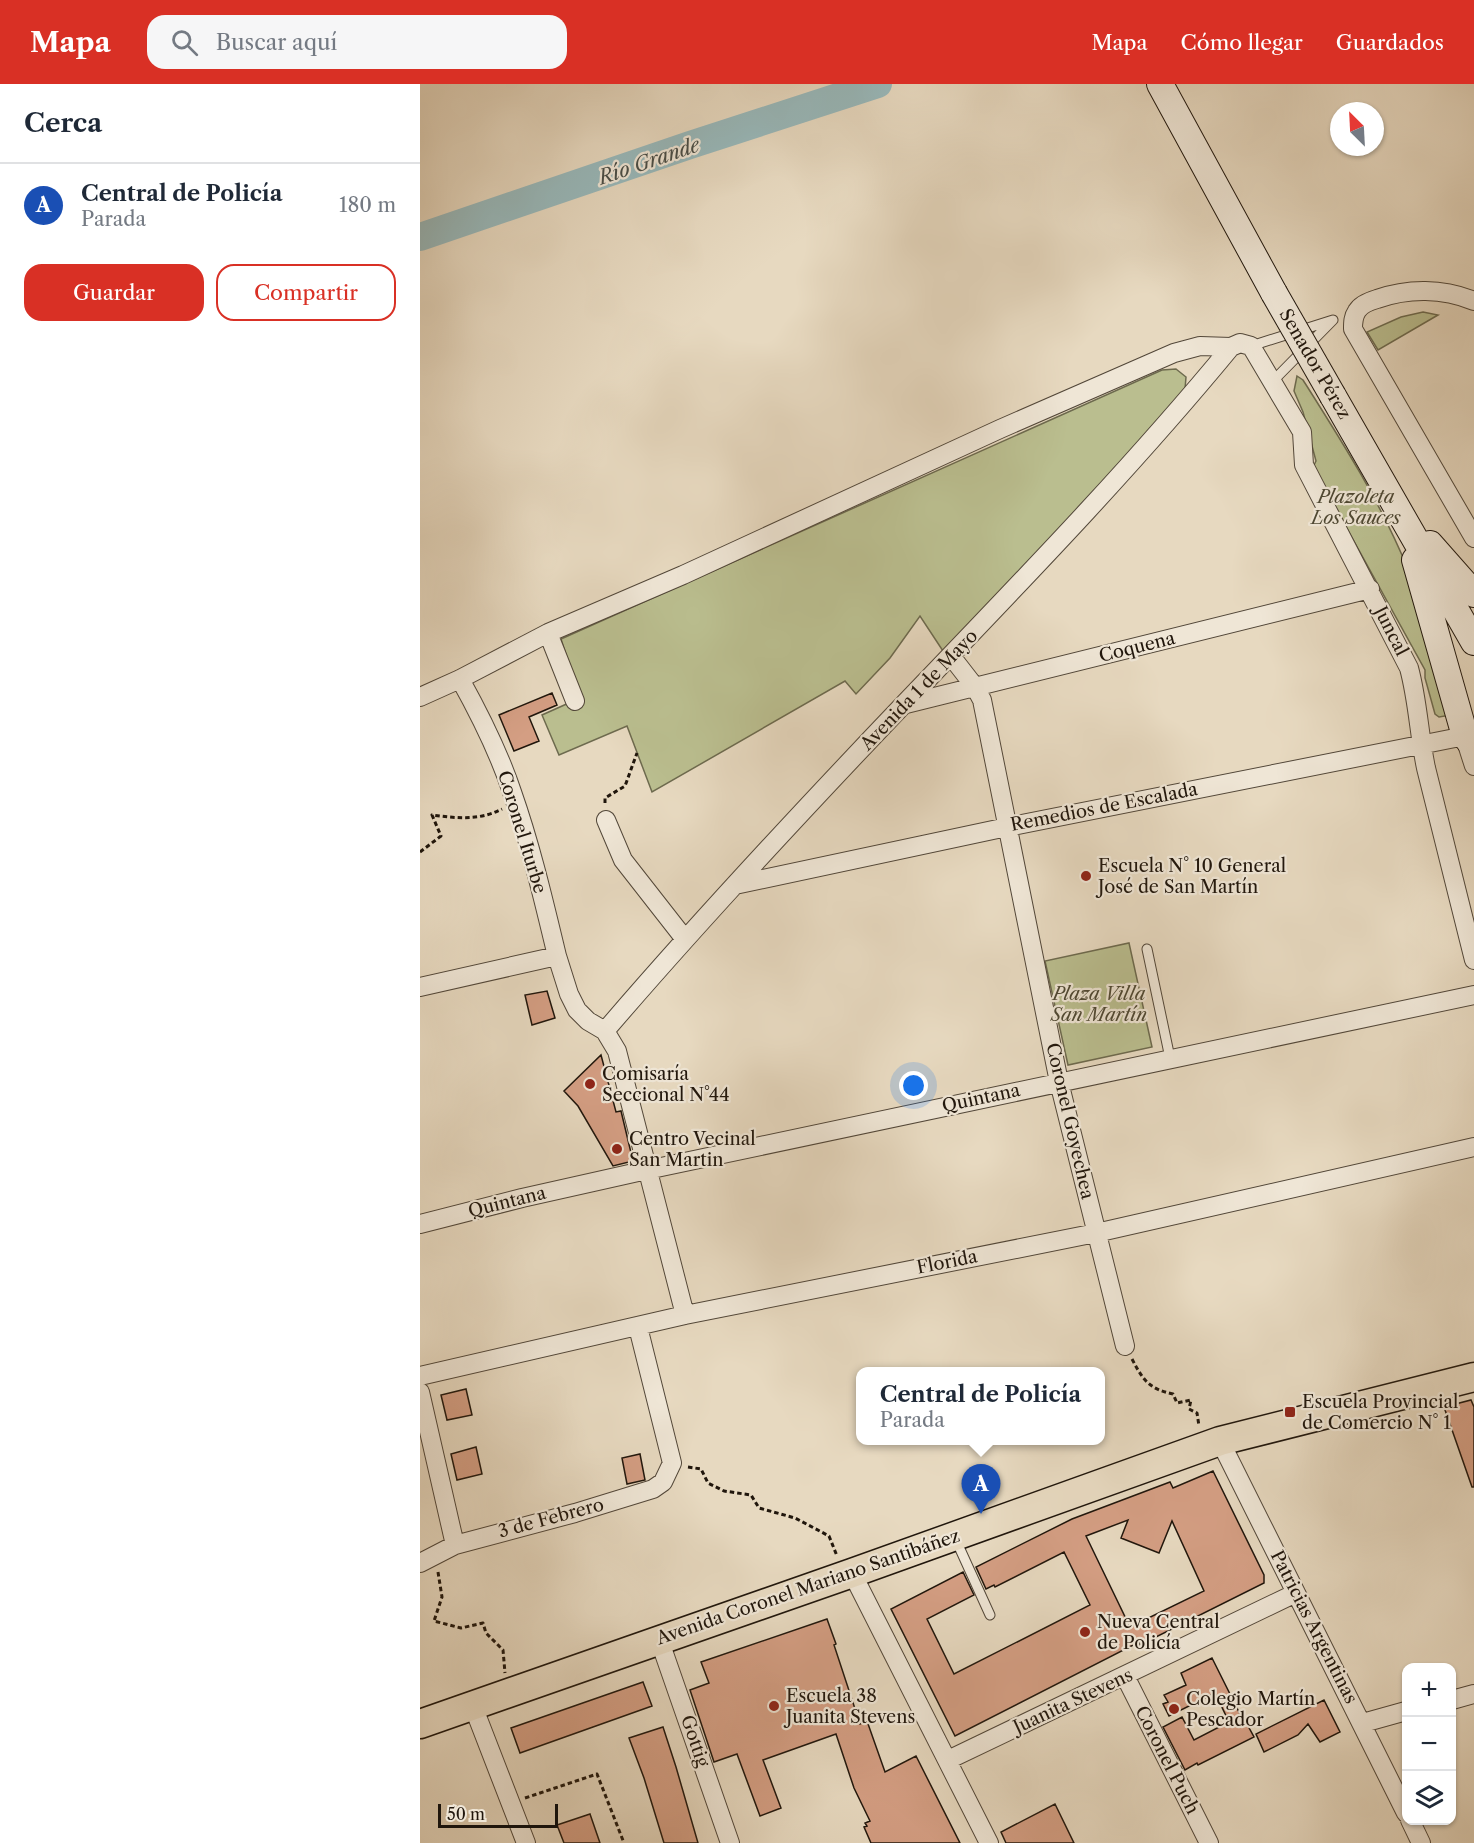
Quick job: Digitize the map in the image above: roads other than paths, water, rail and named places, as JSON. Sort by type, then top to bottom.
[{"type":"main road","name":"Senador Pérez","points":[[1160,84],[1274,293],[1474,642]]},
{"type":"main road","points":[[1394,504],[1474,594]]},
{"type":"main road","points":[[1394,504],[1419,573],[1471,739]]},
{"type":"main road","name":"Avenida Coronel Mariano Santibáñez","points":[[420,1724],[659,1639],[844,1564],[954,1536],[1213,1432],[1474,1377]]},
{"type":"street","points":[[1474,301],[1450,293],[1420,291],[1380,298],[1366,303],[1358,309],[1353,320],[1353,329],[1474,538]]},
{"type":"street","points":[[420,697],[548,633],[683,575],[999,429],[1174,353],[1200,346],[1231,347],[1240,343],[1251,346]]},
{"type":"street","name":"Juncal","points":[[1251,346],[1302,432],[1304,465],[1409,668],[1414,687],[1421,744],[1474,960]]},
{"type":"street","name":"Avenida 1 de Mayo","points":[[605,1031],[684,938],[1165,426],[1231,347]]},
{"type":"street","name":"Coquena","points":[[904,704],[1370,589]]},
{"type":"street","points":[[548,633],[575,701]]},
{"type":"street","name":"Coronel Goyechea","points":[[951,656],[982,700],[1059,1082],[1125,1346]]},
{"type":"street","name":"Coronel Iturbe","points":[[460,679],[477,709],[512,791],[557,957]]},
{"type":"street","points":[[1471,739],[1474,766]]},
{"type":"street","name":"Remedios de Escalada","points":[[735,885],[1007,827],[1421,744],[1471,739]]},
{"type":"street","points":[[606,820],[623,860],[684,938]]},
{"type":"street","points":[[420,987],[557,957],[577,1010],[588,1021],[605,1031],[617,1051],[685,1315]]},
{"type":"street","name":"Quintana","points":[[420,1224],[647,1170],[1474,995]]},
{"type":"street","name":"Florida","points":[[420,1376],[685,1315],[1096,1233],[1474,1147]]},
{"type":"street","name":"3 de Febrero","points":[[427,1560],[455,1545],[575,1513],[653,1489],[663,1482],[672,1463],[638,1327]]},
{"type":"street","points":[[420,1392],[455,1545]]},
{"type":"street","name":"Patricias Argentinas","points":[[1213,1432],[1363,1722],[1402,1803]]},
{"type":"street","points":[[844,1564],[948,1760],[989,1843]]},
{"type":"street","name":"Juanita Stevens","points":[[948,1760],[1296,1593]]},
{"type":"street","name":"Gottig","points":[[659,1639],[730,1843]]},
{"type":"street","name":"Coronel Puch","points":[[1125,1676],[1209,1843]]},
{"type":"street","points":[[1456,1699],[1474,1694]]},
{"type":"street","points":[[472,1706],[526,1843]]},
{"type":"street","points":[[1363,1722],[1402,1712]]},
{"type":"street","points":[[1412,1825],[1421,1843]]},
{"type":"lane","points":[[1251,346],[1333,320],[1358,309]]},
{"type":"lane","points":[[1272,382],[1333,320]]},
{"type":"lane","points":[[1148,949],[1170,1058]]},
{"type":"lane","points":[[954,1536],[990,1615]]},
{"type":"waterway","name":"Río Grande","points":[[420,237],[878,84]]},
{"type":"place","name":"Escuela N° 10 General José de San Martín","points":[[1086,876]]},
{"type":"place","name":"Comisaría Seccional N°44","points":[[590,1084]]},
{"type":"place","name":"Centro Vecinal San Martin","points":[[617,1149]]},
{"type":"place","name":"Escuela Provincial de Comercio N° 1","points":[[1290,1412]]},
{"type":"place","name":"Central de Policía","points":[[981,1514]]},
{"type":"place","name":"Nueva Central de Policía","points":[[1085,1632]]},
{"type":"place","name":"Escuela 38 Juanita Stevens","points":[[774,1706]]},
{"type":"place","name":"Colegio Martín Pescador","points":[[1174,1709]]},
{"type":"park label","name":"Plazoleta Los Sauces","points":[[1356,507]]},
{"type":"park label","name":"Plaza Villa San Martín","points":[[1099,1004]]}]
